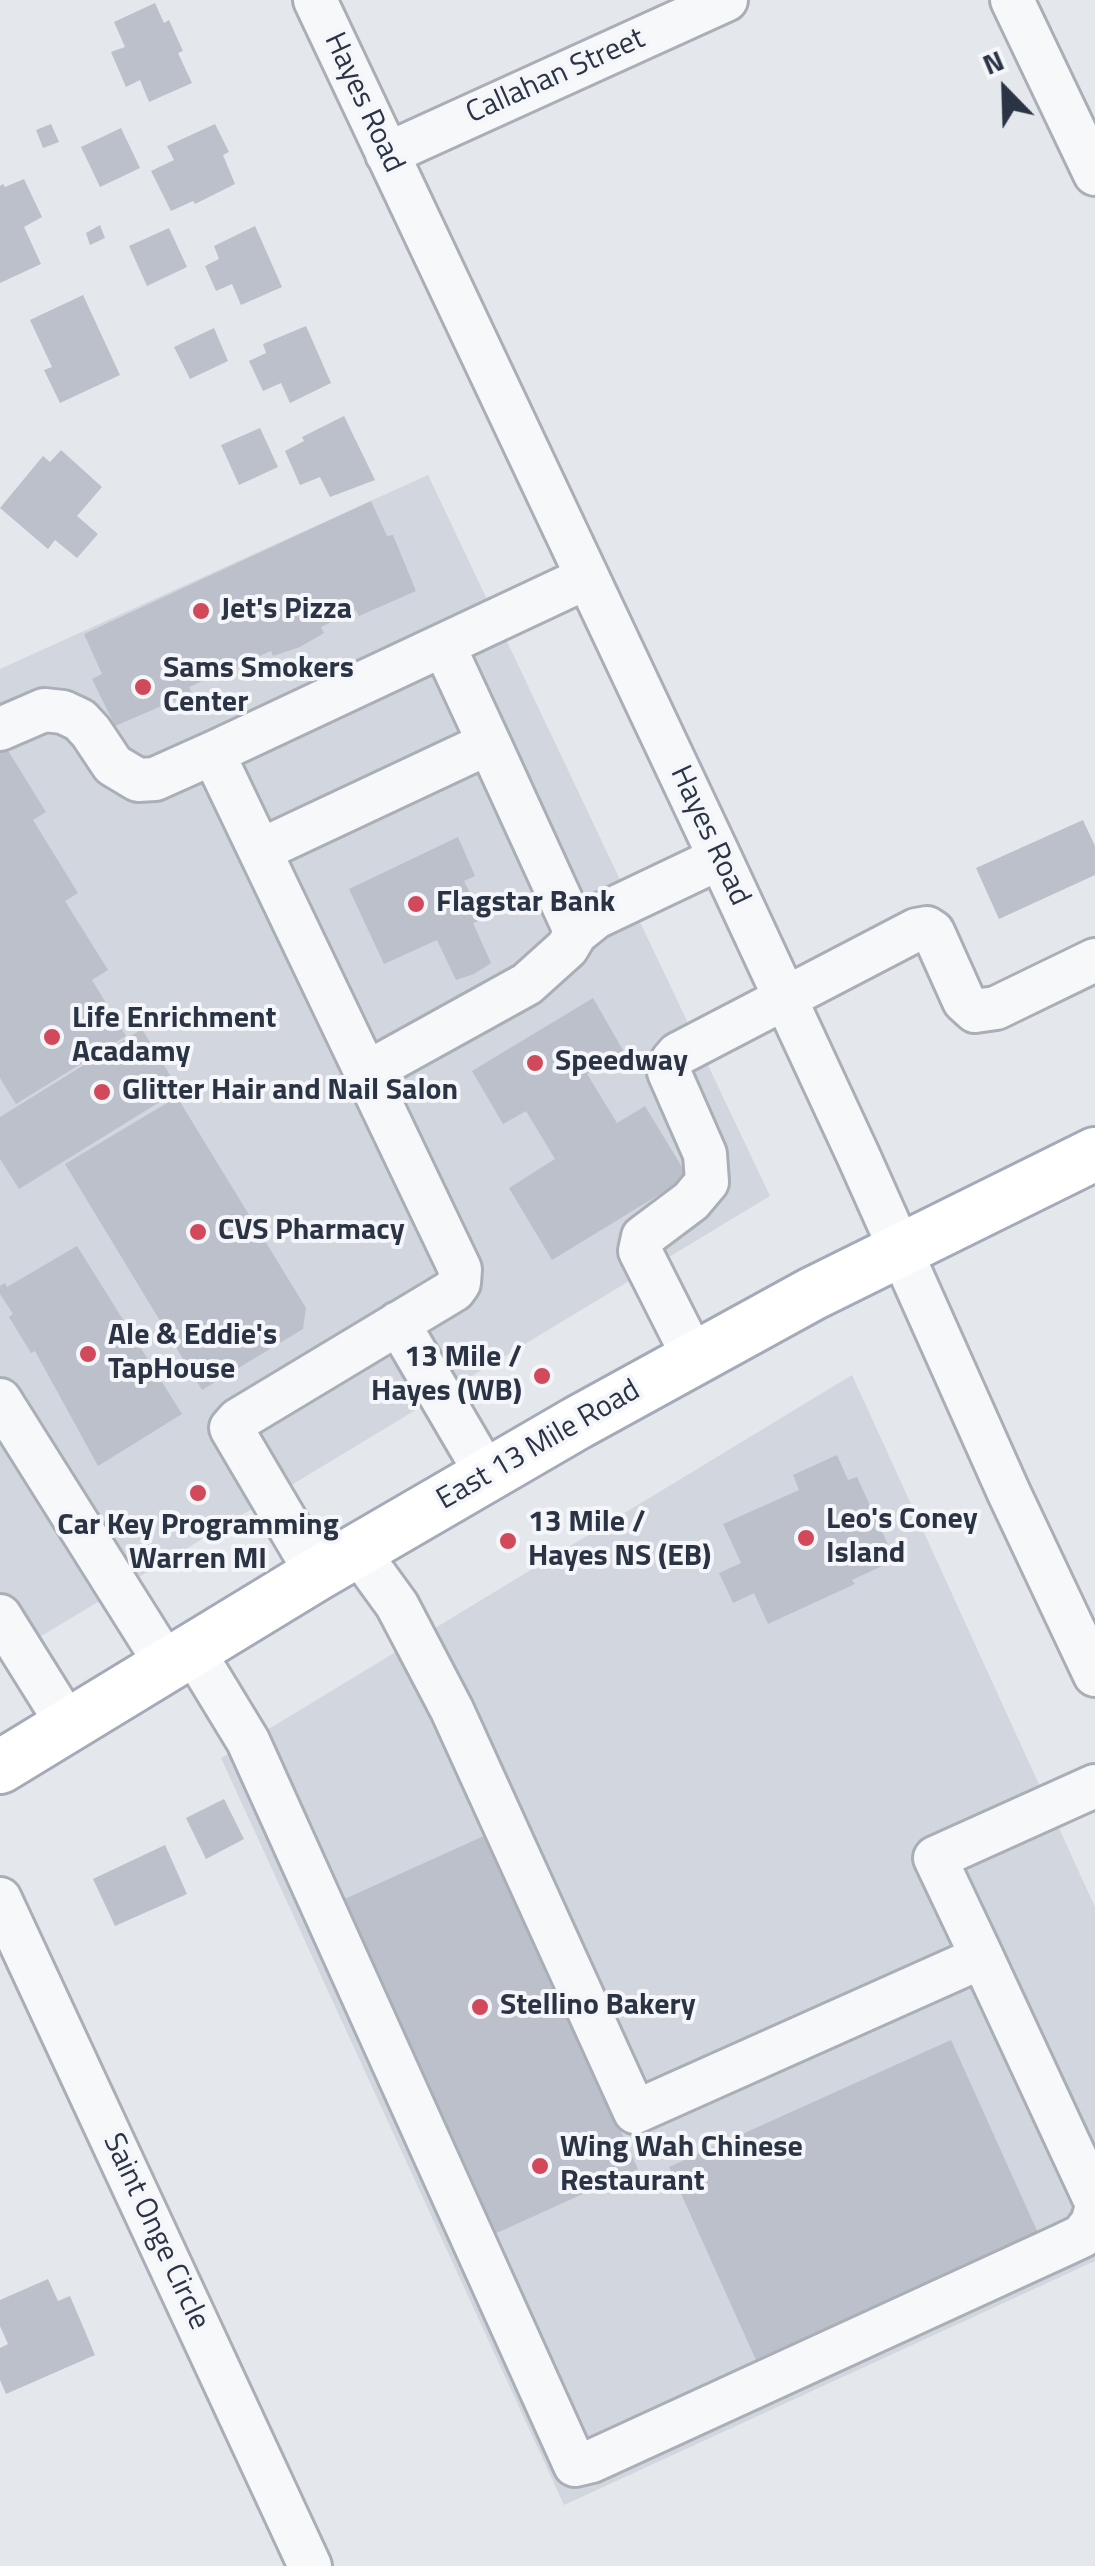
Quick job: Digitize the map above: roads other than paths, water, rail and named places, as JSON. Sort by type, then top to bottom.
[{"type":"main road","name":"East 13 Mile Road","points":[[0,1767],[337,1562],[694,1358],[899,1250],[1095,1154]]},
{"type":"street","name":"Hayes Road","points":[[315,0],[720,858],[1095,1675]]},
{"type":"street","name":"Callahan Street","points":[[386,154],[726,0]]},
{"type":"street","points":[[1012,0],[1095,174]]},
{"type":"street","points":[[0,730],[44,710],[63,712],[80,720],[113,765],[138,780],[155,779],[586,578]]},
{"type":"street","points":[[444,646],[576,933]]},
{"type":"street","points":[[261,850],[488,743]]},
{"type":"street","points":[[213,753],[460,1269],[460,1284],[454,1290],[238,1420],[232,1428],[337,1562],[416,1637],[635,2112],[982,1958]]},
{"type":"street","points":[[368,1072],[527,984],[596,917],[720,858]]},
{"type":"street","points":[[694,1358],[640,1252],[642,1237],[691,1201],[707,1182],[705,1154],[669,1072],[678,1054],[900,938],[927,928],[933,932],[964,1001],[974,1011],[996,1008],[1095,960]]},
{"type":"street","points":[[398,1323],[487,1474]]},
{"type":"street","points":[[0,1400],[179,1657],[248,1741],[575,2465],[592,2461],[1063,2246],[1082,2236],[1095,2213]]},
{"type":"street","points":[[0,1616],[68,1725]]},
{"type":"street","points":[[1095,1786],[934,1858],[1095,2196]]},
{"type":"street","name":"Saint Onge Circle","points":[[0,1898],[310,2566]]},
{"type":"place","name":"Jet's Pizza","points":[[201,611]]},
{"type":"place","name":"Sams Smokers Center","points":[[143,687]]},
{"type":"place","name":"Flagstar Bank","points":[[416,904]]},
{"type":"place","name":"Life Enrichment Acadamy","points":[[52,1037]]},
{"type":"place","name":"Speedway","points":[[535,1063]]},
{"type":"place","name":"Glitter Hair and Nail Salon","points":[[102,1092]]},
{"type":"place","name":"CVS Pharmacy","points":[[198,1232]]},
{"type":"place","name":"Ale & Eddie's TapHouse","points":[[88,1354]]},
{"type":"place","name":"13 Mile / Hayes (WB)","points":[[542,1376]]},
{"type":"place","name":"Car Key Programming Warren MI","points":[[198,1493]]},
{"type":"place","name":"Leo's Coney Island","points":[[806,1538]]},
{"type":"place","name":"13 Mile / Hayes NS (EB)","points":[[508,1541]]},
{"type":"place","name":"Stellino Bakery","points":[[480,2007]]},
{"type":"place","name":"Wing Wah Chinese Restaurant","points":[[540,2166]]}]
